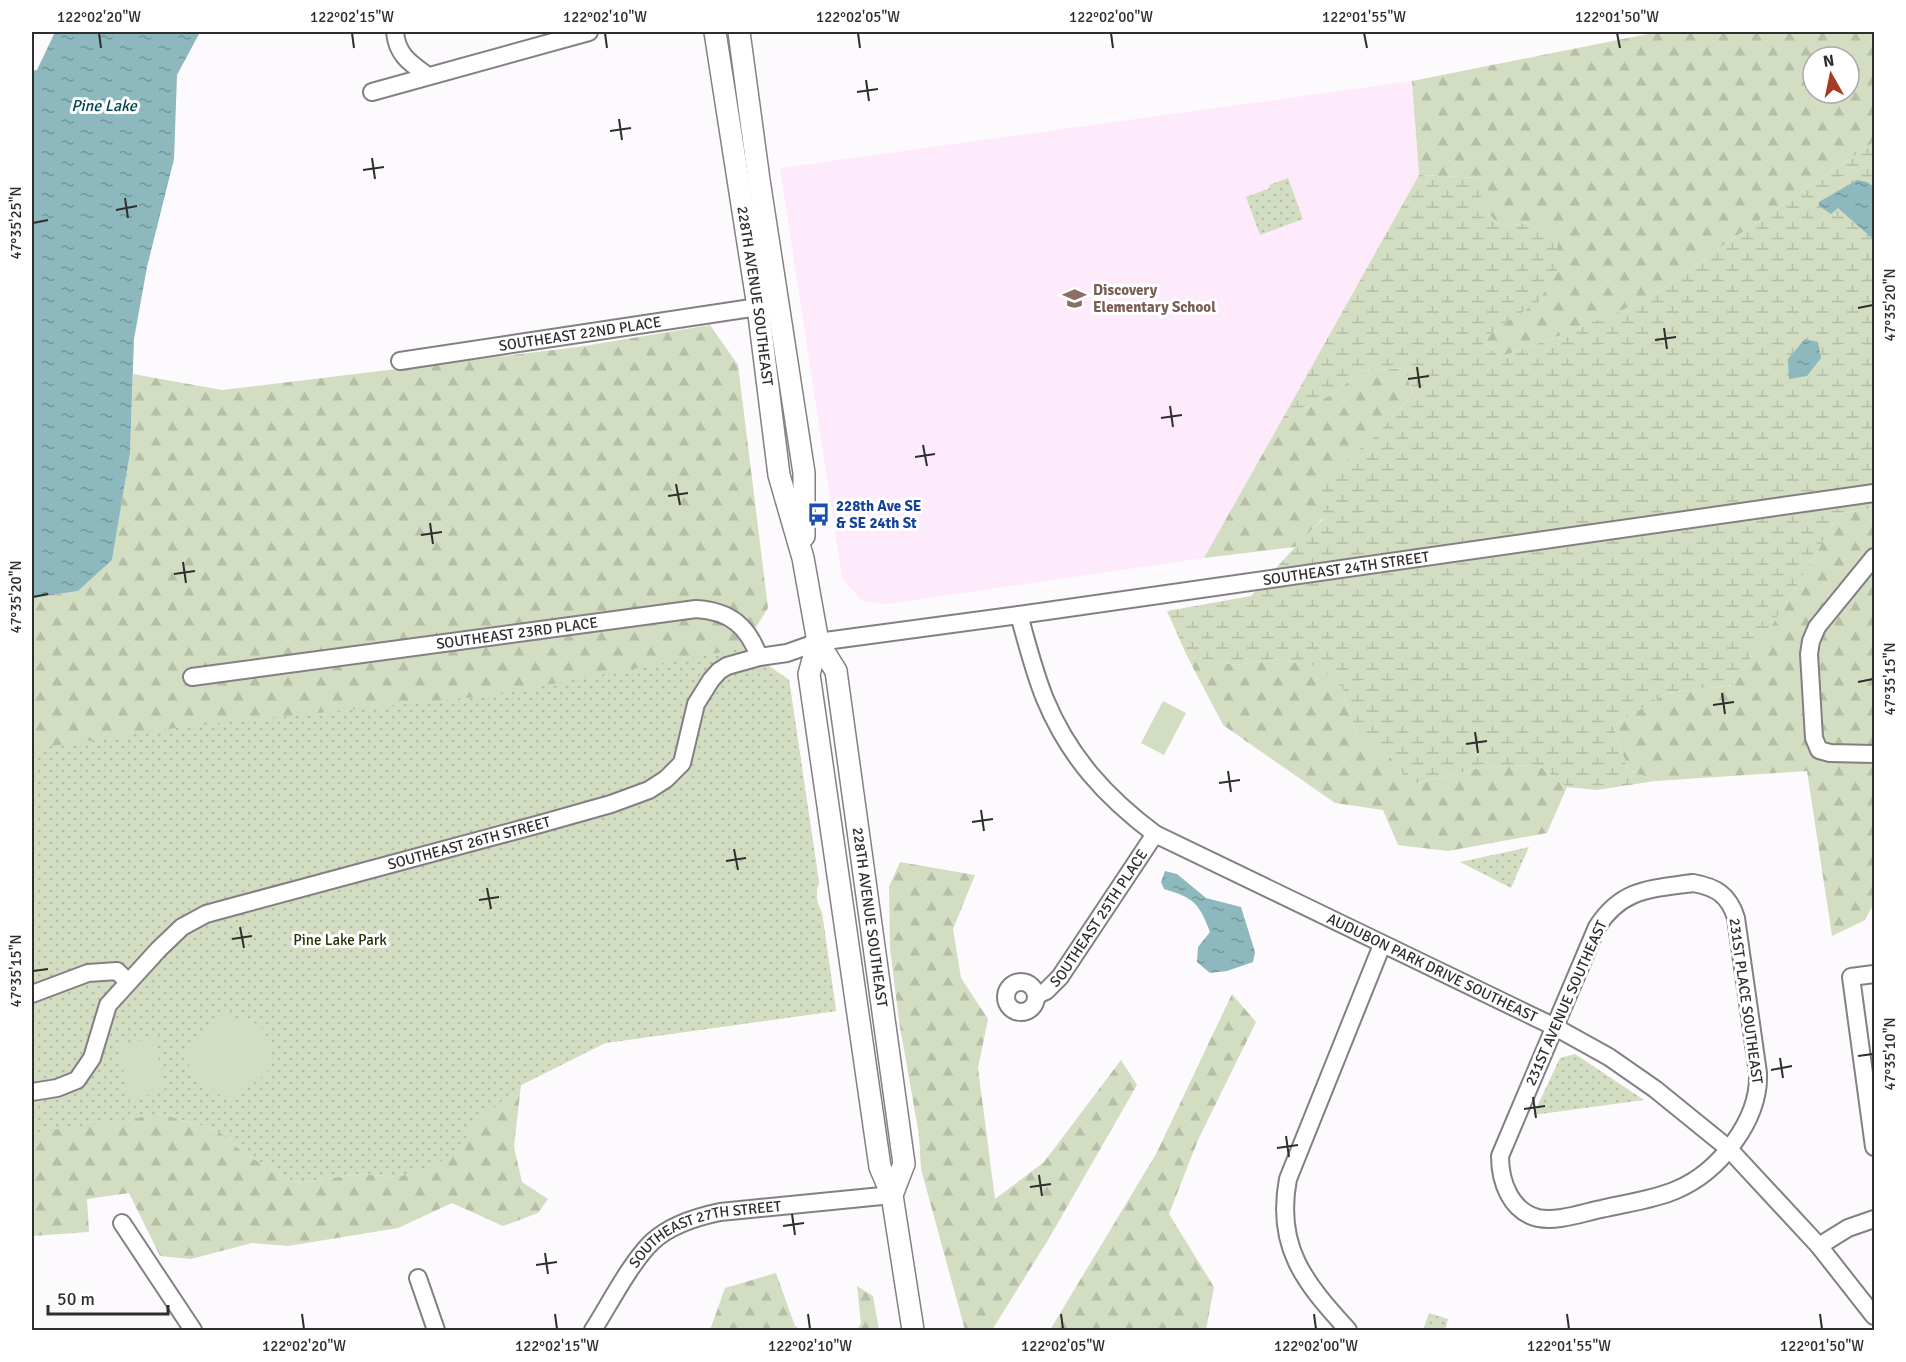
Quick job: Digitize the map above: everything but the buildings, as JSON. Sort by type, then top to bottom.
[{"type":"main road","name":"228TH AVENUE SOUTHEAST","points":[[714,32],[758,308],[779,475],[803,558],[818,642],[836,671],[904,1164],[892,1195]]},
{"type":"main road","name":"228TH AVENUE SOUTHEAST","points":[[739,32],[804,473],[803,558]]},
{"type":"main road","points":[[724,88],[741,130],[748,162],[759,180]]},
{"type":"main road","name":"228TH AVENUE SOUTHEAST","points":[[818,642],[809,674],[880,1167],[892,1195],[913,1330]]},
{"type":"main road","points":[[856,1009],[882,1007]]},
{"type":"street","points":[[395,32],[400,52],[410,63],[428,76]]},
{"type":"street","points":[[372,92],[589,32]]},
{"type":"street","name":"SOUTHEAST 22ND PLACE","points":[[400,361],[758,308]]},
{"type":"street","name":"SOUTHEAST 24TH STREET","points":[[818,642],[1875,493]]},
{"type":"street","points":[[1875,556],[1817,627],[1809,654],[1814,738],[1819,750],[1830,753],[1875,754]]},
{"type":"street","name":"SOUTHEAST 23RD PLACE","points":[[192,677],[696,609],[722,613],[747,630],[759,657]]},
{"type":"street","name":"AUDUBON PARK DRIVE SOUTHEAST","points":[[1019,615],[1045,699],[1061,732],[1101,788],[1125,811],[1155,834],[1555,1027],[1609,1057],[1655,1089],[1729,1149],[1819,1246],[1875,1316]]},
{"type":"street","points":[[759,657],[787,653],[818,642]]},
{"type":"street","name":"SOUTHEAST 26TH STREET","points":[[32,1092],[57,1088],[77,1080],[92,1058],[108,1005],[159,948],[182,927],[206,914],[540,824],[611,804],[649,790],[666,779],[682,763],[696,704],[711,680],[727,666],[759,657]]},
{"type":"street","name":"SOUTHEAST 25TH PLACE","points":[[1036,995],[1046,991],[1060,977],[1155,834]]},
{"type":"street","name":"231ST AVENUE SOUTHEAST","points":[[1513,1202],[1504,1186],[1500,1170],[1500,1156],[1597,927],[1606,912],[1633,894],[1654,888],[1694,883],[1715,890]]},
{"type":"street","name":"231ST PLACE SOUTHEAST","points":[[1513,1202],[1538,1218],[1556,1218],[1658,1196],[1692,1182],[1729,1149],[1747,1121],[1759,1089],[1736,918],[1727,899],[1715,890]]},
{"type":"street","points":[[1348,1330],[1325,1306],[1300,1270],[1290,1248],[1284,1225],[1284,1199],[1288,1179],[1382,945]]},
{"type":"street","points":[[32,994],[88,973],[117,970],[128,982]]},
{"type":"street","points":[[1875,974],[1851,977],[1875,1147]]},
{"type":"street","name":"SOUTHEAST 27TH STREET","points":[[593,1330],[641,1254],[653,1240],[685,1222],[702,1215],[720,1212],[892,1195]]},
{"type":"street","points":[[1819,1246],[1848,1228],[1875,1219]]},
{"type":"street","points":[[122,1223],[193,1330]]},
{"type":"street","points":[[418,1278],[436,1330]]},
{"type":"shaded area","name":"Discovery Elementary School","points":[[1412,81],[1419,175],[1204,558],[888,604],[862,601],[842,578],[780,168]]},
{"type":"green space","points":[[1658,32],[1874,32],[1874,142],[1649,299],[1559,336],[1500,357],[1482,341],[1501,325],[1530,223],[1501,226],[1481,207],[1481,178],[1419,175],[1412,81]]},
{"type":"green space","points":[[1874,142],[1874,508],[1839,514],[1792,594],[1733,685],[1667,693],[1613,726],[1628,769],[1655,781],[1597,790],[1567,787],[1538,765],[1484,767],[1410,785],[1391,758],[1357,735],[1341,684],[1315,666],[1274,659],[1236,665],[1187,656],[1167,611],[1251,596],[1323,519],[1322,480],[1372,439],[1413,394],[1404,368],[1361,371],[1336,392],[1280,423],[1419,175],[1481,178],[1481,207],[1501,226],[1530,223],[1558,233],[1557,270],[1539,302],[1501,325],[1482,341],[1500,357],[1559,336],[1649,299]]},
{"type":"green space","points":[[1288,178],[1303,219],[1260,235],[1246,197]]},
{"type":"green space","points":[[710,325],[738,365],[768,608],[743,648],[789,680],[819,883],[817,898],[822,913],[836,1011],[605,1043],[521,1085],[514,1147],[522,1182],[548,1199],[538,1213],[503,1226],[452,1203],[398,1228],[288,1246],[252,1243],[191,1259],[160,1256],[129,1193],[87,1199],[89,1232],[32,1236],[32,598],[78,591],[112,560],[130,453],[133,374],[222,390],[578,347]],"holes":[[[95,1040],[399,1177],[359,1174],[296,1183],[245,1154],[221,1133],[208,1127],[165,1114],[145,1116]]]},
{"type":"green space","points":[[1404,368],[1413,394],[1372,439],[1323,480],[1323,518],[1295,547],[1204,558],[1280,423],[1336,392],[1361,371]]},
{"type":"green space","points":[[1874,508],[1874,903],[1865,920],[1832,936],[1807,771],[1655,781],[1628,769],[1613,726],[1667,693],[1733,685],[1792,594],[1839,514]]},
{"type":"green space","name":"Pine Lake Park","points":[[743,648],[789,680],[819,883],[817,898],[822,913],[836,1011],[605,1043],[521,1085],[468,1130],[465,1147],[431,1167],[399,1177],[359,1174],[296,1183],[245,1154],[221,1133],[165,1114],[32,1133],[32,749],[190,726],[494,695]]},
{"type":"green space","points":[[1187,656],[1236,665],[1274,659],[1316,666],[1341,684],[1357,735],[1391,758],[1410,785],[1484,767],[1538,765],[1567,787],[1547,833],[1448,851],[1398,845],[1383,810],[1335,803],[1223,725]]},
{"type":"green space","points":[[1163,701],[1186,713],[1164,755],[1141,743]]},
{"type":"green space","points":[[1529,847],[1511,888],[1460,862]]},
{"type":"green space","points":[[900,862],[975,875],[953,929],[961,978],[988,1019],[978,1068],[995,1199],[1044,1162],[1121,1060],[1137,1085],[1048,1240],[992,1330],[965,1330],[921,1169],[919,1135],[899,1021],[890,948],[889,887]]},
{"type":"green space","points":[[1232,994],[1256,1022],[1198,1140],[1169,1214],[1214,1287],[1206,1330],[1050,1330],[1156,1154]]},
{"type":"green space","points":[[220,1011],[225,1015],[259,1026],[269,1041],[272,1059],[264,1075],[235,1096],[231,1104],[191,1072],[186,1055]]},
{"type":"green space","points":[[154,1038],[165,1092],[129,1099],[118,1045]]},
{"type":"green space","points":[[1575,1054],[1644,1100],[1533,1115],[1560,1058]]},
{"type":"green space","points":[[776,1273],[795,1326],[800,1330],[710,1330],[725,1288]]},
{"type":"green space","points":[[857,1286],[873,1296],[879,1330],[857,1330],[861,1323]]},
{"type":"green space","points":[[1429,1313],[1448,1319],[1445,1330],[1423,1330]]},
{"type":"water","name":"Pine Lake","points":[[55,32],[200,32],[177,75],[174,159],[147,267],[134,339],[130,453],[112,560],[78,591],[32,598],[32,71],[37,70]]},
{"type":"water","points":[[1857,180],[1867,182],[1874,187],[1874,240],[1838,208],[1831,214],[1819,206],[1819,202]]},
{"type":"water","points":[[1805,339],[1818,342],[1821,358],[1807,376],[1789,379],[1788,359]]},
{"type":"water","points":[[1165,871],[1177,874],[1206,898],[1241,907],[1255,952],[1253,962],[1227,971],[1210,973],[1197,962],[1198,947],[1210,932],[1199,908],[1194,903],[1182,895],[1164,889],[1161,882]]},
{"type":"place","name":"Discovery Elementary School","points":[[1075,299]]},
{"type":"place","name":"228th Ave SE & SE 24th St","points":[[818,515]]}]
